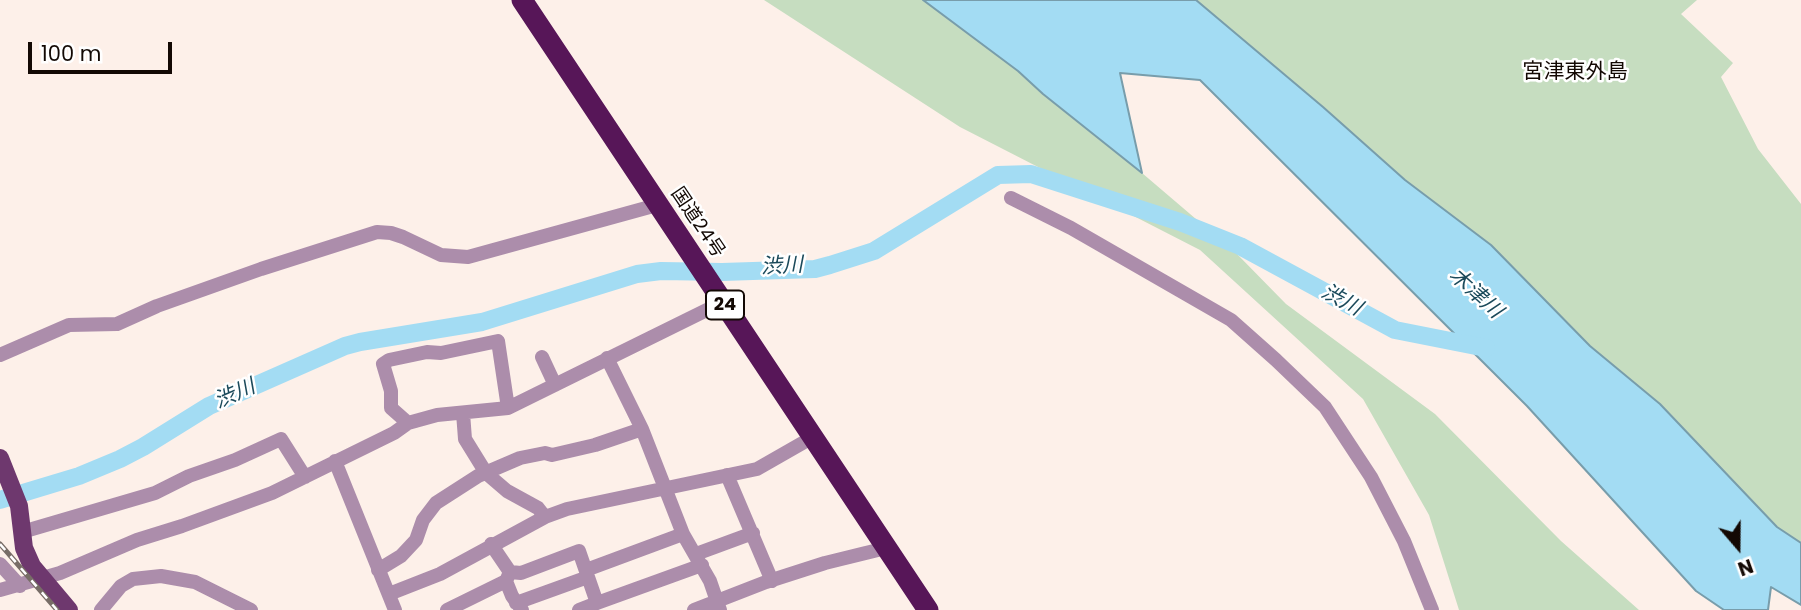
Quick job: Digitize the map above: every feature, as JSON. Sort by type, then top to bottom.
[{"type":"highway","name":"国道24号","points":[[522,0],[928,610]]},
{"type":"main road","points":[[0,458],[19,506],[24,548],[40,579],[69,610]]},
{"type":"street","points":[[1011,198],[1071,228],[1231,320],[1276,359],[1325,407],[1371,477],[1404,541],[1432,610]]},
{"type":"street","points":[[0,355],[69,326],[117,324],[157,306],[235,278],[377,232],[404,237],[441,255],[468,257],[657,205]]},
{"type":"street","points":[[0,590],[40,579],[137,540],[183,526],[272,492],[394,433],[408,423],[437,415],[508,408],[723,302]]},
{"type":"street","points":[[408,423],[391,408],[391,391],[383,364],[389,360],[427,352],[441,353],[498,341],[508,408]]},
{"type":"street","points":[[542,356],[555,386]]},
{"type":"street","points":[[607,358],[642,429],[683,534],[699,560],[718,605]]},
{"type":"street","points":[[463,413],[465,439],[486,473],[507,491],[538,508],[545,517]]},
{"type":"street","points":[[379,570],[401,556],[416,540],[423,520],[436,503],[478,476],[520,458],[545,453],[552,455],[642,429]]},
{"type":"street","points":[[390,594],[440,573],[545,517],[567,509],[757,469],[813,437]]},
{"type":"street","points":[[22,532],[155,493],[189,476],[235,460],[281,439],[305,477]]},
{"type":"street","points":[[335,461],[395,610]]},
{"type":"street","points":[[727,475],[754,533],[772,581]]},
{"type":"street","points":[[579,610],[699,560],[754,533]]},
{"type":"street","points":[[491,544],[508,577],[519,607],[587,573],[683,534]]},
{"type":"street","points":[[694,610],[718,605],[772,581],[825,563],[886,548]]},
{"type":"street","points":[[447,610],[508,577],[579,551],[597,603]]},
{"type":"street","points":[[0,564],[20,586]]},
{"type":"street","points":[[101,610],[121,586],[133,579],[161,576],[195,582],[251,610]]},
{"type":"green space","points":[[764,0],[923,0],[1018,71],[1142,173],[1237,254],[1286,304],[1435,414],[1561,541],[1639,610],[1459,610],[1429,515],[1363,399],[1200,250],[960,127]]},
{"type":"green space","points":[[1196,0],[1697,0],[1681,14],[1733,63],[1721,77],[1758,149],[1801,204],[1801,543],[1777,527],[1660,404],[1590,346],[1491,245],[1405,180]]},
{"type":"water","name":"木津川","points":[[923,0],[1196,0],[1405,180],[1491,245],[1590,346],[1660,404],[1777,527],[1801,543],[1801,605],[1771,587],[1768,610],[1724,610],[1696,591],[1527,406],[1200,80],[1120,73],[1142,173],[1018,71]]},
{"type":"waterway","name":"渋川","points":[[0,500],[79,476],[120,459],[209,406],[345,346],[482,322],[637,274],[661,271],[815,269],[874,251],[998,175],[1031,174],[1180,222],[1240,246],[1395,330],[1486,348]]},
{"type":"railway","points":[[0,544],[57,610]]},
{"type":"district","name":"宮津東外島","points":[[1575,73]]}]
